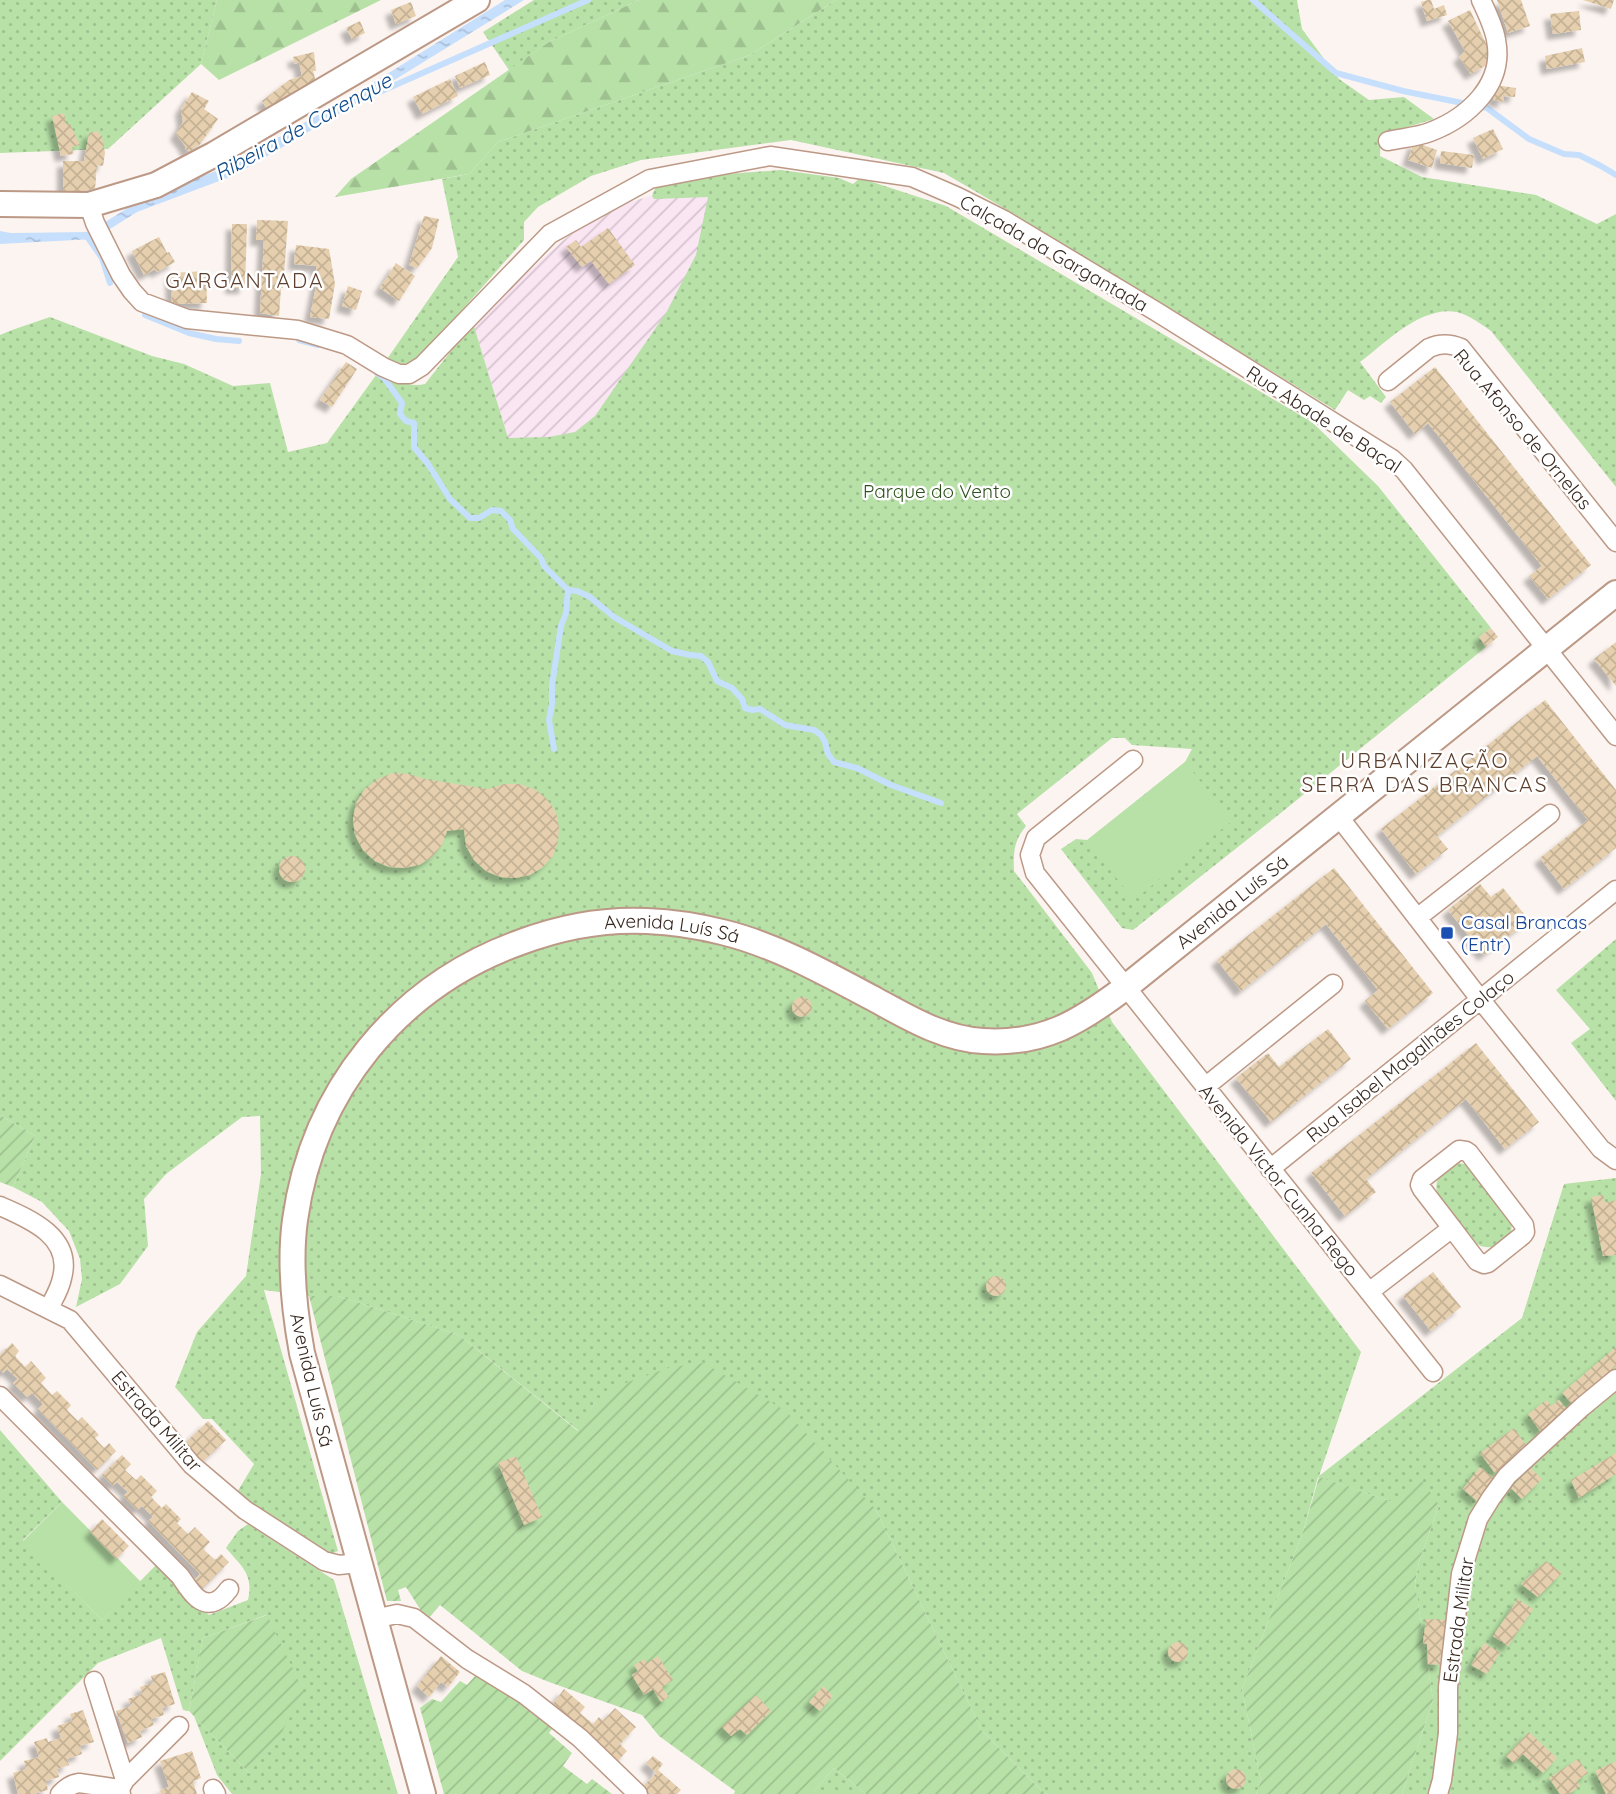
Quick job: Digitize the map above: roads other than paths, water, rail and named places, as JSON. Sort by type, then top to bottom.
[{"type":"street","points":[[0,204],[92,214],[190,167],[477,0]]},
{"type":"street","points":[[1388,141],[1427,133],[1458,119],[1483,95],[1496,72],[1498,60],[1496,40],[1482,0]]},
{"type":"street","name":"Calçada da Gargantada","points":[[92,214],[121,275],[142,302],[187,319],[298,330],[347,345],[399,374],[409,374],[422,366],[550,234],[650,179],[770,156],[912,177],[1004,220],[1157,312]]},
{"type":"street","name":"Rua Abade de Baçal","points":[[1157,312],[1392,459],[1412,480],[1616,736]]},
{"type":"street","name":"Rua Afonso de Ornelas","points":[[1388,381],[1429,348],[1453,344],[1461,348],[1616,542]]},
{"type":"street","name":"Avenida Luís Sá","points":[[423,1794],[302,1353],[292,1283],[295,1220],[308,1162],[319,1130],[348,1076],[401,1014],[426,992],[460,969],[498,950],[546,933],[610,922],[646,921],[723,932],[761,945],[814,967],[913,1020],[951,1036],[981,1041],[1009,1041],[1042,1036],[1067,1027],[1098,1009],[1616,593]]},
{"type":"street","name":"Avenida Victor Cunha Rego","points":[[1133,760],[1036,838],[1030,855],[1035,873],[1433,1372]]},
{"type":"street","points":[[1417,918],[1550,814]]},
{"type":"street","points":[[1339,817],[1601,1149],[1616,1160]]},
{"type":"street","name":"Rua Isabel Magalhães Colaço","points":[[1270,1169],[1616,890]]},
{"type":"street","points":[[1205,1087],[1333,984]]},
{"type":"street","points":[[1459,1150],[1463,1150],[1469,1153],[1524,1225],[1525,1232],[1484,1264],[1477,1261],[1452,1228],[1422,1189],[1421,1183],[1422,1179],[1459,1150]]},
{"type":"street","points":[[0,1206],[38,1224],[54,1237],[63,1255],[64,1275],[49,1308]]},
{"type":"street","points":[[1369,1292],[1452,1228]]},
{"type":"street","name":"Estrada Militar","points":[[0,1285],[70,1320],[192,1465],[245,1510],[324,1561],[339,1565],[358,1561]]},
{"type":"street","name":"Estrada Militar","points":[[1438,1794],[1448,1733],[1448,1687],[1461,1574],[1478,1519],[1507,1476],[1616,1379]]},
{"type":"street","points":[[0,1396],[180,1576],[197,1599],[206,1603],[216,1601],[229,1589]]},
{"type":"street","points":[[374,1619],[397,1614],[414,1618],[467,1659],[524,1693],[580,1738],[638,1794]]},
{"type":"street","points":[[94,1681],[122,1788]]},
{"type":"street","points":[[122,1788],[178,1726]]},
{"type":"street","points":[[60,1794],[66,1788],[79,1783],[122,1788]]},
{"type":"water","name":"Ribeira de Carenque","points":[[505,0],[524,0],[235,175],[137,212],[94,239],[0,244],[0,231],[89,232],[134,204],[228,166],[360,91]]},
{"type":"waterway","name":"Ribeira de Carenque","points":[[359,101],[588,0]]},
{"type":"waterway","points":[[1253,0],[1336,73],[1403,91],[1487,108],[1529,139],[1564,154],[1579,155],[1616,175]]},
{"type":"waterway","points":[[86,235],[102,258],[110,283]]},
{"type":"waterway","points":[[145,315],[189,333],[239,341]]},
{"type":"waterway","points":[[299,340],[318,345]]},
{"type":"waterway","points":[[377,373],[384,378],[402,403],[400,414],[406,421],[414,423],[414,447],[450,499],[470,518],[479,518],[492,510],[501,511],[510,520],[513,529],[541,558],[544,566],[568,590],[590,597],[614,617],[672,651],[701,656],[708,662],[717,681],[732,688],[742,699],[745,708],[760,709],[785,725],[814,730],[821,735],[834,762],[857,768],[891,785],[941,803]]},
{"type":"waterway","points":[[554,749],[549,720],[552,685],[568,590]]},
{"type":"place","name":"Casal Brancas (Entr)","points":[[1447,933]]},
{"type":"district","name":"GARGANTADA","points":[[245,281]]},
{"type":"district","name":"URBANIZAÇÃO SERRA DAS BRANCAS","points":[[1425,773]]},
{"type":"park label","name":"Parque do Vento","points":[[937,491]]}]
